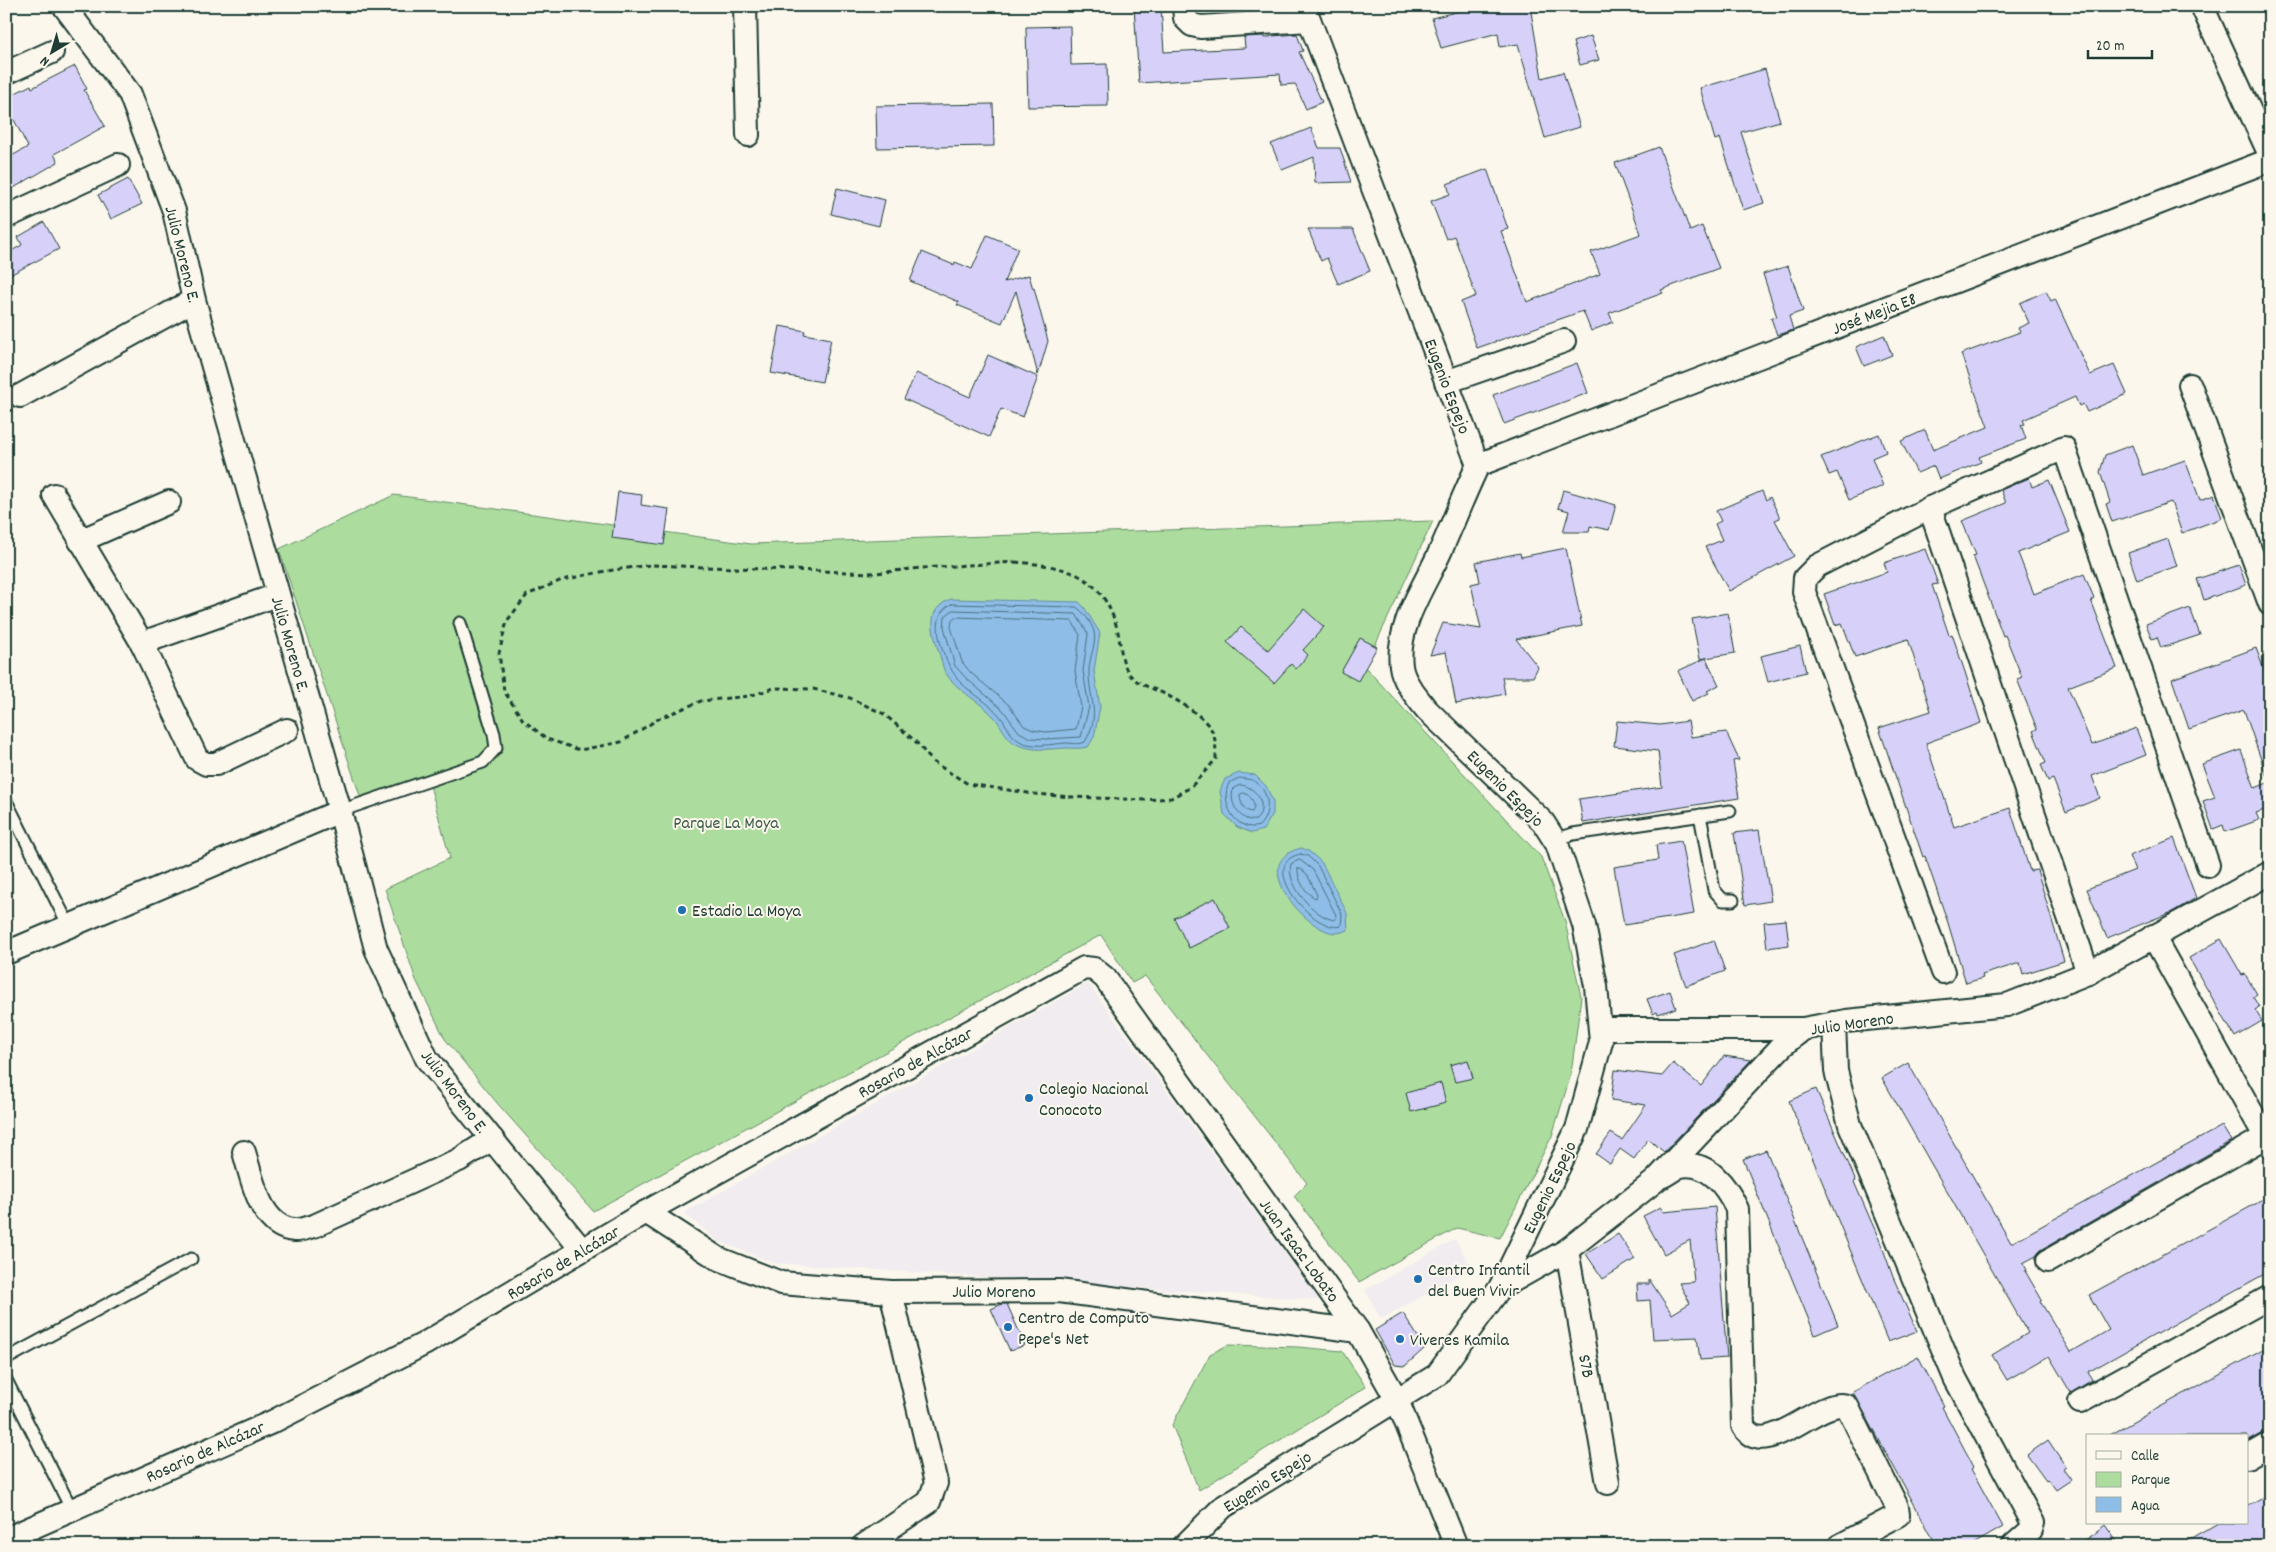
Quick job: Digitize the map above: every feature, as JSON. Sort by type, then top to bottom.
[{"type":"street","name":"Julio Moreno E.","points":[[64,6],[130,94],[174,210],[194,300],[277,596],[340,811],[376,948],[427,1060],[582,1250]]},
{"type":"street","points":[[745,6],[748,135]]},
{"type":"street","points":[[1184,6],[1185,18],[1192,25],[1201,27],[1307,13]]},
{"type":"street","points":[[2202,6],[2270,155]]},
{"type":"street","name":"Eugenio Espejo","points":[[1184,1546],[1223,1507],[1437,1375],[1500,1288],[1577,1128],[1601,1042],[1596,986],[1584,925],[1554,840],[1543,822],[1426,709],[1410,688],[1401,668],[1401,639],[1424,582],[1440,552],[1454,516],[1478,465],[1307,13]]},
{"type":"street","points":[[6,73],[52,52]]},
{"type":"street","name":"José Mejia E8","points":[[1478,465],[2270,160]]},
{"type":"street","points":[[6,217],[118,165]]},
{"type":"street","points":[[20,396],[194,300]]},
{"type":"street","points":[[1446,382],[1564,342]]},
{"type":"street","points":[[2190,385],[2270,604]]},
{"type":"street","points":[[1943,972],[1804,592],[1805,578],[1817,566],[1930,508],[2064,448],[2208,865]]},
{"type":"street","points":[[54,495],[142,643],[197,758],[206,764],[216,764],[287,730]]},
{"type":"street","points":[[80,541],[169,502]]},
{"type":"street","points":[[1930,508],[2088,973]]},
{"type":"street","points":[[142,643],[277,596]]},
{"type":"street","points":[[6,953],[340,811]]},
{"type":"street","name":"Julio Moreno","points":[[1500,1288],[1566,1250],[1655,1181],[1783,1045],[1803,1029],[1834,1023],[2007,1005],[2088,973],[2270,873]]},
{"type":"street","points":[[2048,1261],[2268,1141],[2153,936]]},
{"type":"street","name":"Rosario de Alcázar","points":[[6,1539],[288,1413],[424,1344],[646,1212],[1084,968],[1094,969],[1105,978]]},
{"type":"street","name":"Juan Isaac Lobato","points":[[1105,978],[1358,1331],[1397,1400],[1456,1546]]},
{"type":"street","points":[[1834,1023],[1836,1071],[1850,1125],[1955,1378],[2032,1522],[2031,1530],[2013,1546]]},
{"type":"street","points":[[1600,1029],[1803,1029]]},
{"type":"street","points":[[244,1152],[256,1191],[265,1211],[277,1225],[295,1230],[314,1226],[459,1160],[492,1139]]},
{"type":"street","points":[[1655,1181],[1679,1166],[1691,1165],[1706,1168],[1731,1195],[1737,1209],[1743,1426],[1746,1431],[1760,1439],[1771,1436],[1840,1405],[1850,1409],[1897,1507],[1898,1516],[1839,1546]]},
{"type":"street","name":"Julio Moreno","points":[[646,1212],[717,1258],[782,1283],[891,1292],[1059,1291],[1358,1331]]},
{"type":"street","name":"S7B","points":[[1566,1250],[1608,1483]]},
{"type":"street","points":[[863,1546],[930,1502],[936,1483],[891,1292]]},
{"type":"street","points":[[2080,1402],[2270,1297]]},
{"type":"street","points":[[2248,1456],[2270,1444]]},
{"type":"lane","points":[[340,811],[483,762],[496,748],[494,734],[460,623]]},
{"type":"lane","points":[[6,801],[69,926]]},
{"type":"lane","points":[[1554,840],[1573,834],[1730,811]]},
{"type":"lane","points":[[1700,815],[1714,890],[1723,900],[1733,900]]},
{"type":"lane","points":[[6,1360],[191,1258]]},
{"type":"lane","points":[[6,1380],[10,1397],[72,1510]]},
{"type":"path","points":[[1015,562],[1048,564],[1080,575],[1101,594],[1116,627],[1128,672],[1139,683],[1172,696],[1195,713],[1213,733],[1216,759],[1191,787],[1171,798],[1145,800],[1073,797],[996,787],[968,784],[933,762],[916,742],[884,714],[850,698],[813,688],[774,688],[749,696],[701,701],[660,718],[621,742],[580,750],[547,739],[523,720],[504,691],[500,653],[507,621],[527,595],[562,580],[606,570],[650,565],[875,573],[1015,562]]},
{"type":"shaded area","name":"Colegio Nacional Conocoto","points":[[1088,983],[1319,1300],[774,1263],[718,1241],[684,1213]]},
{"type":"shaded area","name":"Centro Infantil del Buen Vivir","points":[[1455,1239],[1472,1268],[1381,1319],[1365,1290]]},
{"type":"green space","name":"Parque La Moya","points":[[394,495],[751,544],[1433,521],[1365,667],[1541,857],[1565,921],[1581,997],[1571,1074],[1552,1136],[1500,1238],[1457,1228],[1359,1282],[1294,1196],[1307,1183],[1145,976],[1132,983],[1101,935],[593,1211],[497,1103],[445,1039],[416,980],[385,889],[450,858],[429,782],[361,799],[279,549]]},
{"type":"green space","points":[[1228,1345],[1298,1347],[1342,1351],[1366,1387],[1199,1490],[1172,1425],[1210,1354]]},
{"type":"water","points":[[951,599],[1079,602],[1084,607],[1100,633],[1094,671],[1100,707],[1094,737],[1088,747],[1039,749],[1020,746],[1008,738],[997,721],[983,706],[962,691],[950,679],[944,670],[938,650],[933,620],[938,608]]},
{"type":"water","points":[[1239,773],[1255,775],[1266,786],[1273,801],[1273,814],[1263,830],[1252,833],[1237,827],[1224,814],[1220,791],[1225,779]]},
{"type":"water","points":[[1302,848],[1310,852],[1322,863],[1347,913],[1348,930],[1336,933],[1324,930],[1310,921],[1286,895],[1280,880],[1279,866],[1286,855]]},
{"type":"building","points":[[1134,6],[1161,6],[1164,52],[1245,48],[1244,37],[1265,36],[1265,38],[1297,34],[1303,51],[1299,52],[1322,102],[1306,109],[1295,84],[1281,85],[1280,74],[1139,83]]},
{"type":"building","points":[[1243,6],[1264,6],[1264,10],[1243,11]]},
{"type":"building","points":[[1479,6],[1530,6],[1542,78],[1563,72],[1580,127],[1545,138],[1518,44],[1500,47],[1498,33],[1441,48],[1432,18]]},
{"type":"building","points":[[1070,26],[1071,65],[1107,64],[1108,106],[1028,107],[1026,27]]},
{"type":"building","points":[[1591,36],[1599,60],[1580,65],[1573,42]]},
{"type":"building","points":[[75,66],[87,89],[84,90],[105,126],[54,154],[58,162],[12,189],[6,179],[6,159],[28,147],[6,104],[6,98],[31,85],[32,88]]},
{"type":"building","points":[[1765,69],[1780,121],[1741,132],[1764,203],[1743,210],[1720,138],[1715,140],[1700,88]]},
{"type":"building","points":[[993,104],[994,146],[877,148],[876,106]]},
{"type":"building","points":[[1311,128],[1319,148],[1340,148],[1351,182],[1315,183],[1314,157],[1282,170],[1271,144]]},
{"type":"building","points":[[1659,147],[1690,231],[1702,226],[1719,268],[1661,290],[1663,293],[1609,313],[1613,322],[1591,331],[1583,311],[1477,348],[1461,302],[1476,296],[1454,236],[1446,239],[1431,201],[1450,194],[1447,184],[1487,169],[1508,229],[1501,231],[1527,302],[1600,274],[1591,252],[1641,234],[1615,163]]},
{"type":"building","points":[[128,179],[142,204],[111,219],[98,195]]},
{"type":"building","points":[[837,188],[885,200],[879,226],[831,214]]},
{"type":"building","points":[[44,222],[59,249],[6,277],[6,254],[22,245],[18,237]]},
{"type":"building","points":[[1308,229],[1353,229],[1370,271],[1338,284],[1327,258],[1321,261]]},
{"type":"building","points":[[987,235],[1018,248],[1004,282],[1029,275],[1034,288],[1048,341],[1038,375],[1016,291],[1002,323],[957,305],[959,302],[910,281],[922,252],[954,265],[955,262],[972,269]]},
{"type":"building","points":[[1788,266],[1803,311],[1789,316],[1793,330],[1777,335],[1771,318],[1777,317],[1763,274]]},
{"type":"building","points":[[2046,291],[2051,301],[2055,299],[2090,375],[2114,365],[2127,394],[2087,412],[2083,404],[2079,406],[2075,397],[2023,420],[2025,424],[2021,425],[2026,439],[1979,457],[1981,462],[1939,479],[1934,466],[1917,473],[1901,441],[1925,430],[1933,450],[1988,427],[1961,354],[2020,332],[2018,328],[2029,323],[2020,303]]},
{"type":"building","points":[[780,326],[805,331],[804,334],[831,339],[822,382],[771,373]]},
{"type":"building","points":[[1884,335],[1892,355],[1864,366],[1856,347]]},
{"type":"building","points":[[988,355],[1038,377],[1023,417],[1001,409],[989,437],[904,399],[916,373],[970,397]]},
{"type":"building","points":[[1577,363],[1588,393],[1504,424],[1493,395]]},
{"type":"building","points":[[1879,434],[1886,452],[1872,458],[1883,486],[1849,500],[1837,472],[1829,475],[1821,457]]},
{"type":"building","points":[[2132,445],[2143,475],[2185,460],[2200,500],[2214,495],[2222,518],[2182,533],[2171,502],[2112,522],[2106,504],[2110,502],[2100,472],[2105,455]]},
{"type":"building","points":[[2029,478],[2032,487],[2049,480],[2070,532],[2018,553],[2034,594],[2084,574],[2094,598],[2091,600],[2117,668],[2068,687],[2092,745],[2136,728],[2146,755],[2092,776],[2100,798],[2066,812],[2053,779],[2048,781],[2041,765],[2046,763],[2033,731],[2037,729],[2017,679],[2022,677],[2005,635],[2003,636],[1973,556],[1976,555],[1962,521],[2006,503],[2001,490]]},
{"type":"building","points":[[1563,490],[1616,505],[1609,530],[1590,526],[1589,532],[1563,532],[1569,511],[1558,508]]},
{"type":"building","points":[[1762,491],[1766,500],[1770,497],[1780,518],[1775,520],[1794,556],[1729,591],[1705,547],[1722,540],[1715,524],[1721,521],[1716,511]]},
{"type":"building","points":[[618,492],[642,495],[641,505],[669,509],[664,545],[612,538]]},
{"type":"building","points":[[2168,539],[2177,566],[2137,580],[2128,553]]},
{"type":"building","points":[[1566,548],[1582,626],[1516,639],[1538,667],[1533,677],[1502,677],[1505,694],[1456,704],[1446,652],[1430,655],[1443,623],[1481,629],[1471,584],[1480,582],[1476,562],[1520,553],[1521,557]]},
{"type":"building","points":[[1925,549],[1938,584],[1932,585],[1949,635],[1952,634],[1981,723],[1926,743],[1954,827],[2010,808],[2030,871],[2037,870],[2064,961],[2023,974],[2020,963],[1982,975],[1983,978],[1966,983],[1948,923],[1925,856],[1923,857],[1879,728],[1931,711],[1908,639],[1855,657],[1842,623],[1835,625],[1824,594],[1887,572],[1884,563]]},
{"type":"building","points":[[2239,565],[2246,585],[2204,600],[2197,579]]},
{"type":"building","points":[[2190,608],[2200,635],[2161,648],[2157,637],[2152,639],[2146,624]]},
{"type":"building","points":[[1304,609],[1324,627],[1303,650],[1308,655],[1296,669],[1291,664],[1274,683],[1227,642],[1241,627],[1268,650]]},
{"type":"building","points":[[1728,613],[1735,653],[1700,659],[1692,619]]},
{"type":"building","points":[[1360,638],[1377,647],[1358,681],[1341,672]]},
{"type":"building","points":[[1800,646],[1806,672],[1768,682],[1761,656]]},
{"type":"building","points":[[2256,648],[2270,686],[2270,776],[2267,777],[2244,710],[2189,729],[2172,679]]},
{"type":"building","points":[[1706,658],[1719,685],[1707,691],[1709,693],[1692,701],[1678,671]]},
{"type":"building","points":[[1617,721],[1660,725],[1688,721],[1691,737],[1726,732],[1739,760],[1733,761],[1739,798],[1583,823],[1579,799],[1662,787],[1658,751],[1614,746]]},
{"type":"building","points":[[2241,750],[2255,788],[2270,782],[2270,808],[2256,813],[2259,820],[2225,832],[2223,825],[2213,829],[2203,801],[2215,797],[2202,764]]},
{"type":"building","points":[[1759,830],[1771,901],[1745,905],[1734,833]]},
{"type":"building","points":[[2174,838],[2196,898],[2172,912],[2107,938],[2087,889],[2135,870],[2129,856]]},
{"type":"building","points":[[1681,841],[1694,914],[1624,925],[1614,867],[1658,860],[1656,845]]},
{"type":"building","points":[[1215,898],[1230,928],[1189,948],[1174,918]]},
{"type":"building","points":[[1786,920],[1789,945],[1767,948],[1764,922]]},
{"type":"building","points":[[2221,939],[2242,975],[2245,974],[2257,994],[2253,997],[2259,1007],[2255,1010],[2262,1021],[2235,1037],[2189,958]]},
{"type":"building","points":[[1714,940],[1725,971],[1686,986],[1674,955]]},
{"type":"building","points":[[1670,991],[1676,1008],[1653,1014],[1647,999]]},
{"type":"building","points":[[1724,1056],[1751,1060],[1664,1152],[1648,1139],[1634,1159],[1620,1149],[1610,1164],[1596,1154],[1611,1133],[1622,1140],[1646,1105],[1611,1100],[1615,1070],[1662,1076],[1673,1063],[1701,1086]]},
{"type":"building","points":[[1468,1060],[1473,1078],[1455,1082],[1450,1065]]},
{"type":"building","points":[[1908,1063],[2011,1243],[2222,1126],[2231,1141],[2041,1250],[2036,1256],[2023,1263],[2027,1270],[2025,1271],[2042,1300],[2040,1301],[2071,1352],[2109,1330],[2089,1295],[2270,1196],[2270,1271],[2088,1372],[2092,1380],[2071,1393],[2049,1356],[2007,1380],[1992,1355],[2028,1333],[1882,1078]]},
{"type":"building","points":[[1441,1083],[1446,1103],[1411,1112],[1406,1093]]},
{"type":"building","points":[[1816,1089],[1917,1331],[1888,1342],[1789,1101]]},
{"type":"building","points":[[1766,1150],[1838,1325],[1815,1335],[1743,1159]]},
{"type":"building","points":[[1661,1207],[1663,1212],[1715,1207],[1727,1358],[1700,1360],[1697,1337],[1653,1339],[1650,1300],[1638,1301],[1637,1284],[1649,1284],[1649,1279],[1672,1314],[1690,1303],[1679,1283],[1694,1282],[1690,1240],[1664,1254],[1643,1216]]},
{"type":"building","points":[[1618,1234],[1635,1259],[1603,1279],[1586,1254]]},
{"type":"building","name":"Centro de Computo Pepe's Net","points":[[1007,1304],[1025,1345],[1010,1351],[991,1309]]},
{"type":"building","name":"Viveres Kamila","points":[[1403,1313],[1425,1348],[1405,1366],[1395,1365],[1375,1330]]},
{"type":"building","points":[[2270,1346],[2270,1429],[2265,1432],[2248,1441],[2248,1434],[2112,1434]]},
{"type":"building","points":[[1918,1356],[1944,1406],[1942,1407],[1974,1467],[1971,1469],[2003,1527],[1970,1546],[1937,1546],[1853,1392]]},
{"type":"building","points":[[2048,1440],[2066,1467],[2063,1469],[2071,1480],[2056,1490],[2048,1479],[2046,1481],[2027,1455]]},
{"type":"building","points":[[2270,1494],[2270,1546],[2179,1546],[2217,1524],[2248,1524],[2248,1506]]},
{"type":"building","points":[[2105,1525],[2120,1546],[2076,1546],[2093,1535]]},
{"type":"place","name":"Estadio La Moya","points":[[682,910]]},
{"type":"place","name":"Colegio Nacional Conocoto","points":[[1029,1098]]},
{"type":"place","name":"Centro Infantil del Buen Vivir","points":[[1418,1279]]},
{"type":"place","name":"Centro de Computo Pepe's Net","points":[[1008,1327]]},
{"type":"place","name":"Viveres Kamila","points":[[1400,1339]]}]
